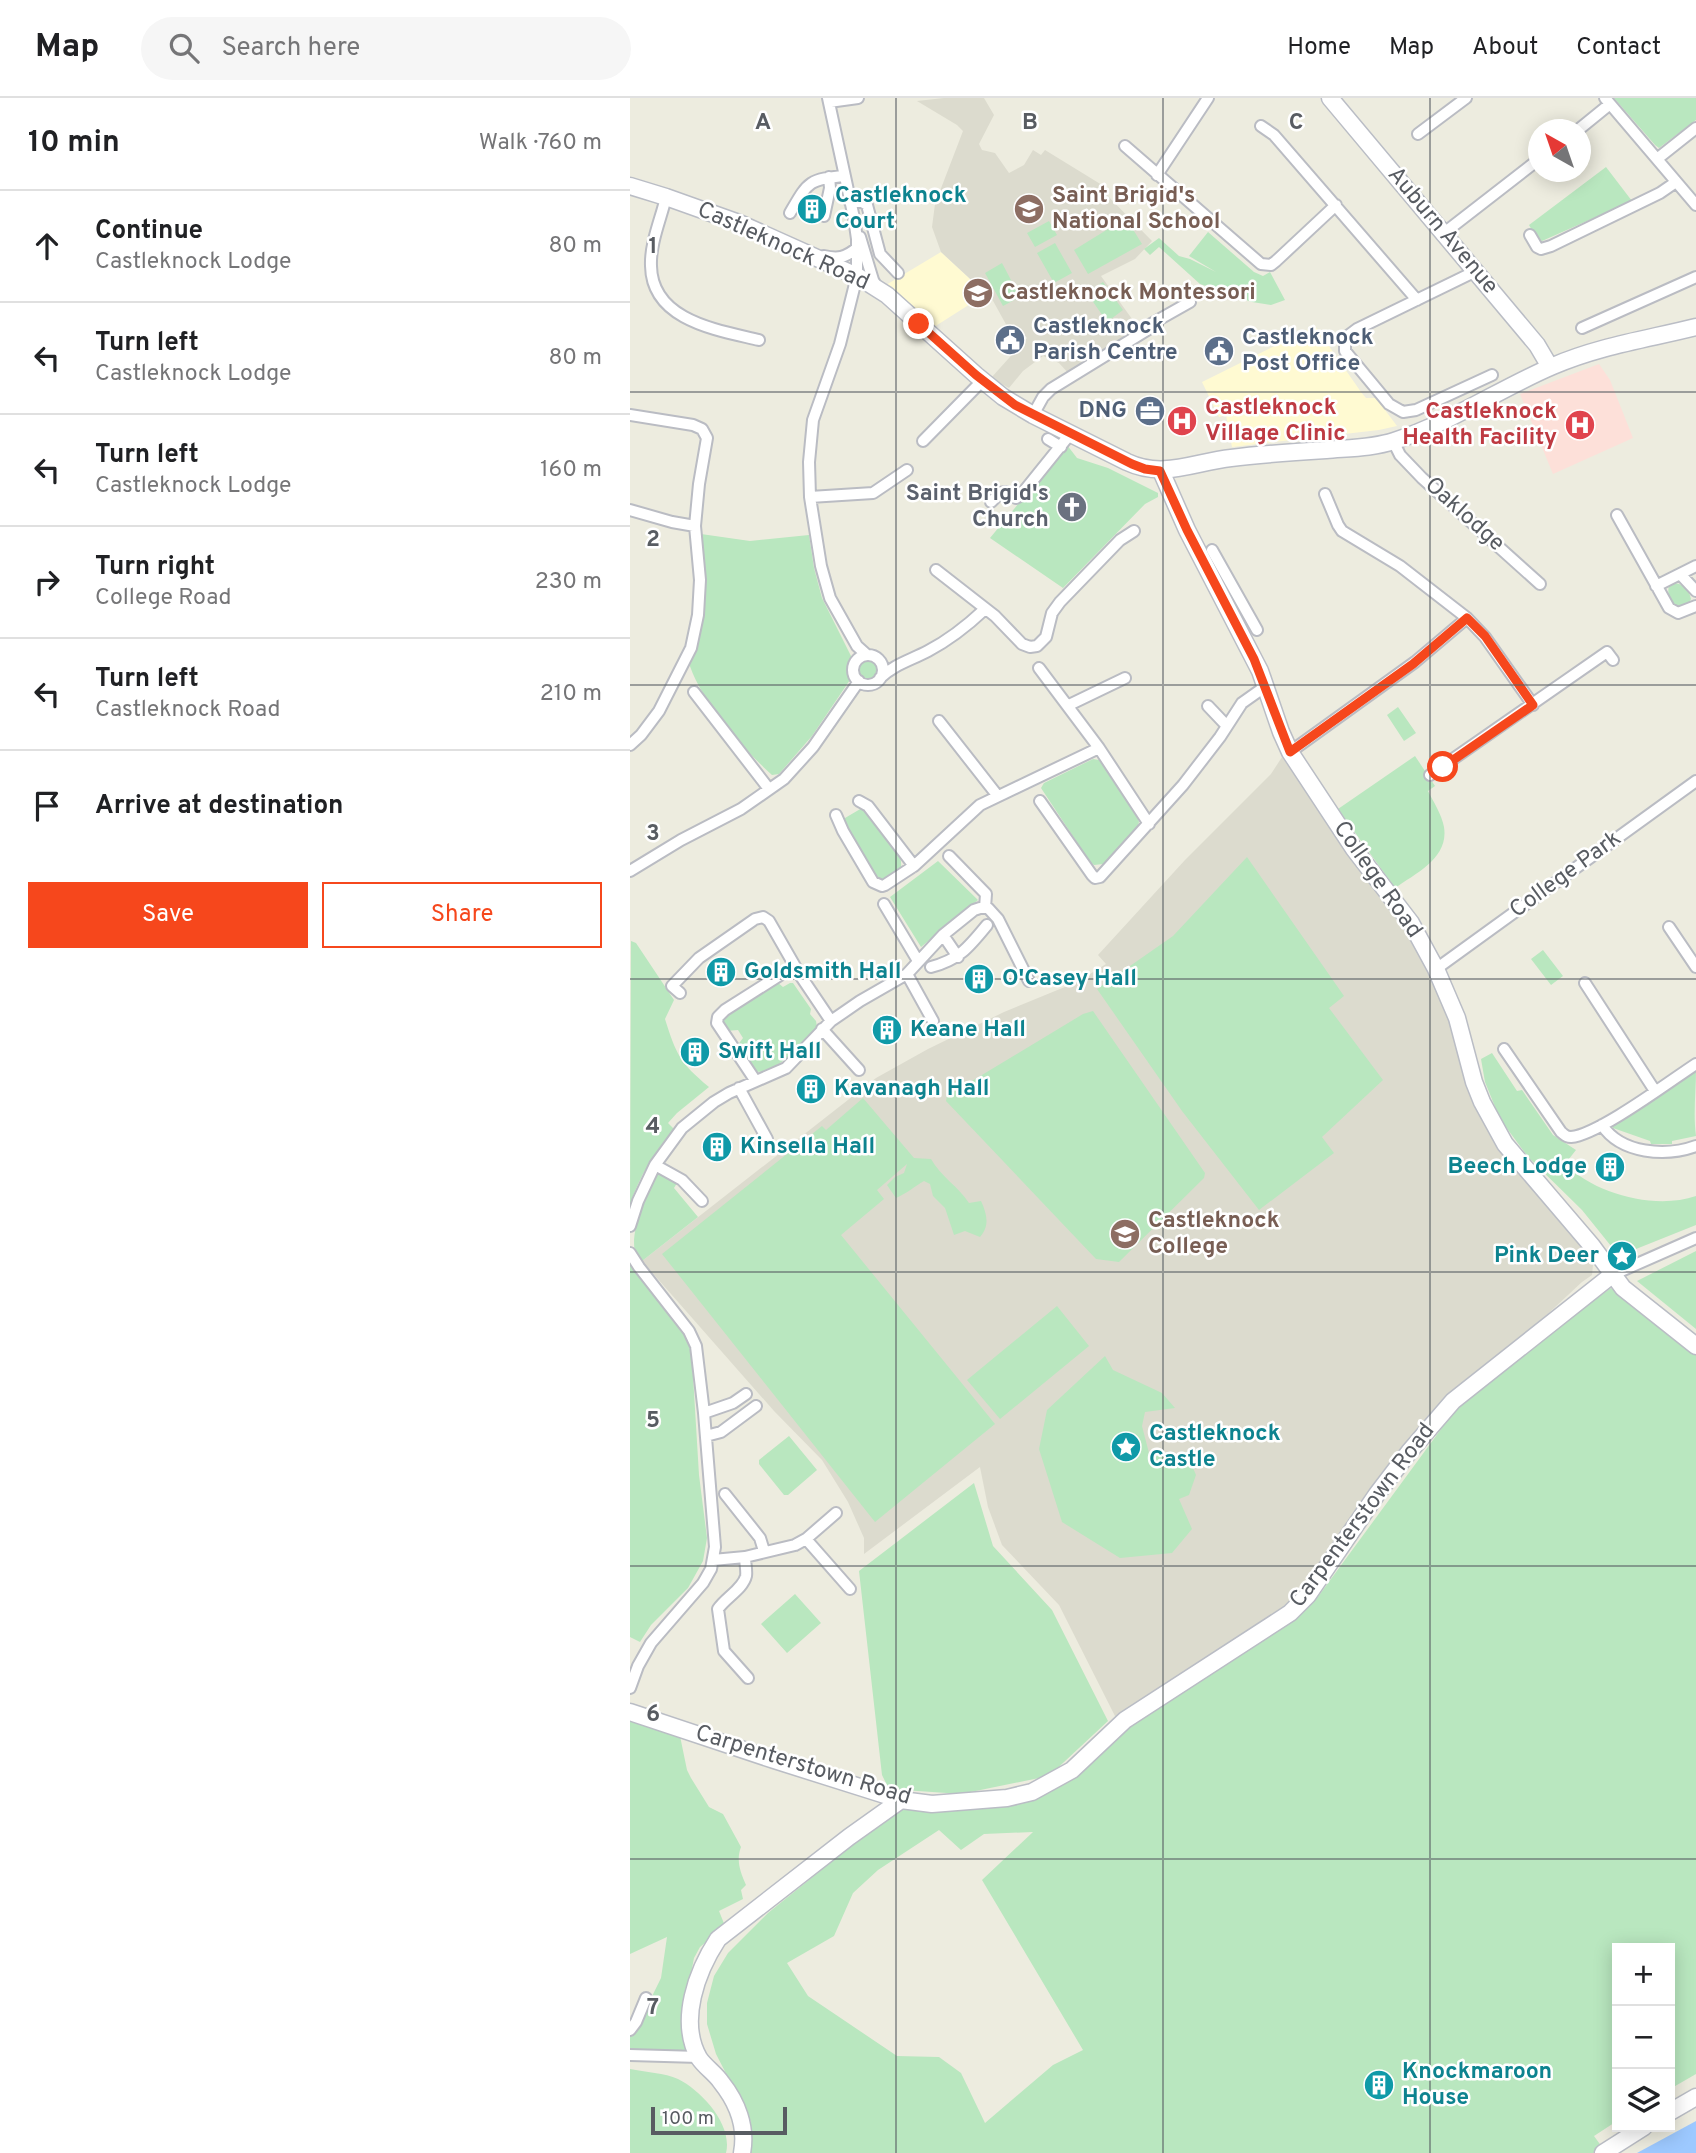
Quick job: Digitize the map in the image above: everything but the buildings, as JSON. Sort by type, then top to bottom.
[{"type":"street","points":[[858,98],[828,100],[854,218],[878,289]]},
{"type":"street","points":[[1157,175],[1208,98]]},
{"type":"street","name":"Auburn Avenue","points":[[1329,98],[1476,271],[1540,349],[1550,367]]},
{"type":"street","points":[[1418,134],[1466,98]]},
{"type":"street","points":[[1589,119],[1608,101],[1696,205]]},
{"type":"street","points":[[1261,126],[1274,135],[1417,300]]},
{"type":"street","points":[[1657,159],[1696,128]]},
{"type":"street","points":[[1125,146],[1261,264],[1270,265],[1276,261],[1336,205]]},
{"type":"street","points":[[1444,233],[1528,168]]},
{"type":"street","points":[[790,214],[808,186],[816,179],[845,176]]},
{"type":"street","points":[[824,216],[830,188],[829,177]]},
{"type":"street","points":[[1530,236],[1541,249],[1551,246],[1660,194],[1676,182]]},
{"type":"street","name":"Castleknock Road","points":[[630,186],[739,223],[857,276],[878,289],[982,381],[1015,405],[1132,464],[1160,471],[1229,458],[1367,446],[1393,441],[1424,429],[1550,367],[1607,346],[1696,327]]},
{"type":"street","points":[[666,197],[651,265],[655,288],[661,298],[673,310],[692,321],[759,340]]},
{"type":"street","points":[[850,202],[867,205],[880,254],[898,274]]},
{"type":"street","points":[[854,218],[857,276],[840,344],[813,420],[809,462],[810,498],[821,566],[831,598],[857,646],[867,655],[880,660],[883,669],[880,678]]},
{"type":"street","points":[[800,251],[838,258],[847,256],[857,248]]},
{"type":"street","points":[[1476,271],[1357,329],[1345,338],[1345,351],[1389,404],[1403,412],[1416,410],[1492,375]]},
{"type":"street","points":[[1582,328],[1696,277]]},
{"type":"street","points":[[1033,415],[1051,389],[1189,302]]},
{"type":"street","points":[[923,442],[982,381]]},
{"type":"street","points":[[630,415],[693,425],[705,432],[706,447],[695,526],[700,580],[698,615],[691,648],[659,711],[630,745]]},
{"type":"street","points":[[991,502],[1000,493],[1009,493],[1016,498],[1021,495],[1071,433]]},
{"type":"street","points":[[1048,439],[1061,447]]},
{"type":"street","name":"Oaklodge","points":[[1393,441],[1400,455],[1415,471],[1540,584]]},
{"type":"street","points":[[810,498],[873,493],[907,470]]},
{"type":"street","name":"College Road","points":[[1160,471],[1187,530],[1222,582],[1266,685],[1290,752],[1354,849],[1410,923],[1436,969],[1457,1018],[1474,1082],[1491,1121],[1505,1144],[1592,1246],[1623,1288],[1696,1346]]},
{"type":"street","points":[[1325,494],[1342,531],[1400,566],[1467,618],[1485,636],[1533,705]]},
{"type":"street","points":[[630,510],[695,526]]},
{"type":"street","points":[[1617,515],[1669,608],[1678,613],[1696,606]]},
{"type":"street","points":[[936,570],[985,608],[1022,644],[1030,647],[1042,642],[1050,630],[1052,613],[1060,602],[1120,540],[1134,531]]},
{"type":"street","points":[[1212,550],[1222,582],[1257,630]]},
{"type":"street","points":[[1656,586],[1696,566]]},
{"type":"street","points":[[1680,574],[1696,591]]},
{"type":"street","points":[[867,655],[858,659],[853,668],[854,673],[859,681],[873,684],[887,671],[950,637],[969,624],[985,608]]},
{"type":"street","points":[[1290,752],[1413,664],[1467,618]]},
{"type":"street","points":[[1430,775],[1607,652],[1613,660]]},
{"type":"street","points":[[1039,668],[1069,705],[1149,824]]},
{"type":"street","points":[[1069,705],[1125,678]]},
{"type":"street","points":[[630,871],[740,809],[799,765],[859,681]]},
{"type":"street","points":[[1040,801],[1095,878],[1100,877],[1183,785],[1242,703],[1266,685]]},
{"type":"street","points":[[694,692],[769,789]]},
{"type":"street","points":[[1208,706],[1227,726]]},
{"type":"street","points":[[939,722],[997,795]]},
{"type":"street","points":[[836,815],[873,882],[882,886],[914,866],[972,811],[997,795],[1099,748]]},
{"type":"street","name":"College Park","points":[[1436,969],[1696,781]]},
{"type":"street","points":[[859,801],[868,806],[914,866]]},
{"type":"street","points":[[949,856],[986,894],[985,908]]},
{"type":"street","points":[[889,906],[918,961]]},
{"type":"street","points":[[630,1226],[654,1165],[682,1128],[714,1102],[755,1080],[786,1068],[827,1025],[860,1001],[907,974],[943,935],[974,910],[991,910],[998,919],[1029,981]]},
{"type":"street","points":[[680,992],[672,986],[699,958],[755,919],[763,917],[769,921],[827,1025],[859,1070]]},
{"type":"street","points":[[931,967],[958,957],[986,925]]},
{"type":"street","points":[[1670,927],[1696,967]]},
{"type":"street","points":[[943,935],[958,957]]},
{"type":"street","points":[[907,974],[933,1021]]},
{"type":"street","points":[[755,1080],[719,1027],[718,1017],[724,1010],[780,975]]},
{"type":"street","points":[[1585,983],[1655,1091]]},
{"type":"street","points":[[1504,1049],[1561,1132],[1572,1137],[1602,1125],[1696,1064]]},
{"type":"street","points":[[739,1088],[768,1139]]},
{"type":"street","points":[[1602,1125],[1608,1134],[1620,1142],[1645,1151],[1696,1146]]},
{"type":"street","points":[[654,1165],[682,1180],[702,1201]]},
{"type":"street","points":[[1612,1275],[1696,1238]]},
{"type":"street","points":[[630,1253],[689,1331],[696,1346],[715,1531],[711,1569],[703,1583],[651,1643],[630,1688]]},
{"type":"street","name":"Carpenterstown Road","points":[[630,1712],[901,1800],[932,1804],[967,1802],[1007,1798],[1032,1792],[1072,1770],[1125,1720],[1290,1614],[1308,1595],[1409,1452],[1453,1401],[1612,1275]]},
{"type":"street","points":[[704,1413],[733,1403],[746,1394]]},
{"type":"street","points":[[706,1436],[721,1432],[756,1406]]},
{"type":"street","points":[[725,1494],[760,1538],[764,1551]]},
{"type":"street","points":[[713,1560],[745,1557],[794,1545],[806,1539],[836,1513]]},
{"type":"street","points":[[806,1539],[850,1589]]},
{"type":"street","points":[[745,1557],[746,1576],[722,1601],[718,1609],[724,1651],[748,1678]]},
{"type":"street","points":[[742,2153],[743,2126],[739,2113],[721,2081],[699,2057],[691,2033],[691,2007],[696,1979],[704,1960],[718,1940],[849,1837],[901,1800]]},
{"type":"street","points":[[630,2030],[646,1998]]},
{"type":"street","points":[[630,2055],[699,2057]]},
{"type":"street","points":[[1675,2109],[1696,2097]]},
{"type":"street","points":[[1602,2153],[1636,2132]]},
{"type":"shaded area","name":"Saint Brigid's National School","points":[[984,98],[994,115],[979,144],[982,150],[995,153],[1009,173],[1024,165],[1033,150],[1041,155],[1045,150],[1102,185],[1100,188],[1152,241],[1135,259],[1101,276],[1140,330],[1070,375],[1059,363],[1043,356],[1023,371],[1009,388],[991,378],[1027,338],[1014,324],[1008,328],[992,299],[941,252],[932,227],[935,204],[963,131],[917,101]]},
{"type":"shaded area","points":[[941,252],[986,294],[934,327],[886,285]]},
{"type":"shaded area","points":[[1315,326],[1361,392],[1366,398],[1376,398],[1397,426],[1232,447],[1226,415],[1219,417],[1202,382]]},
{"type":"shaded area","name":"Castleknock Health Facility","points":[[1599,364],[1610,380],[1633,438],[1553,474],[1520,394]]},
{"type":"shaded area","name":"Castleknock College","points":[[1282,757],[1412,942],[1444,1003],[1469,1093],[1493,1137],[1587,1251],[1593,1265],[1592,1275],[1449,1401],[1298,1597],[1116,1718],[1059,1605],[1002,1545],[988,1507],[980,1467],[864,1554],[864,1538],[848,1502],[822,1460],[774,1411],[642,1261],[876,1078],[1004,1012],[1077,982],[1106,964],[1098,955],[1185,860],[1271,774]]},
{"type":"green space","points":[[1614,98],[1696,98],[1696,120],[1659,148]]},
{"type":"green space","points":[[1606,167],[1632,201],[1542,241],[1537,239],[1529,225],[1586,182],[1591,182],[1591,178]]},
{"type":"green space","points":[[1126,218],[1142,244],[1088,274],[1074,250]]},
{"type":"green space","points":[[1049,221],[1057,235],[1035,247],[1027,233]]},
{"type":"green space","points":[[1208,232],[1254,272],[1263,276],[1270,272],[1285,300],[1271,305],[1252,302],[1200,284],[1159,247],[1150,255],[1144,249],[1159,238],[1179,256],[1216,272],[1189,256]]},
{"type":"green space","points":[[1055,243],[1072,273],[1054,283],[1037,253]]},
{"type":"green space","points":[[1002,263],[1020,297],[1003,306],[985,273]]},
{"type":"green space","points":[[1103,282],[1123,310],[1107,322],[1087,293]]},
{"type":"green space","points":[[1067,445],[1077,458],[1108,468],[1158,493],[1158,497],[1145,504],[1063,588],[990,538]]},
{"type":"green space","points":[[701,534],[750,541],[809,535],[822,598],[852,658],[852,677],[812,736],[779,774],[772,775],[723,722],[702,691],[688,660],[699,638],[705,598]]},
{"type":"green space","points":[[1670,583],[1686,589],[1691,599],[1688,605],[1679,607],[1673,603],[1668,593]]},
{"type":"green space","points":[[865,660],[873,660],[879,670],[873,680],[865,680],[859,674],[859,666]]},
{"type":"green space","points":[[1398,707],[1416,733],[1404,741],[1387,715]]},
{"type":"green space","points":[[1415,756],[1435,786],[1428,791],[1441,818],[1444,838],[1441,848],[1429,864],[1395,888],[1338,809]]},
{"type":"green space","points":[[1093,759],[1099,760],[1139,822],[1137,829],[1103,864],[1094,865],[1041,788],[1044,783]]},
{"type":"green space","points":[[862,808],[900,857],[900,874],[884,881],[877,879],[845,825],[845,818]]},
{"type":"green space","points":[[1247,857],[1344,996],[1329,1008],[1383,1080],[1322,1137],[1334,1153],[1259,1210],[1182,1111],[1097,989],[1173,936]]},
{"type":"green space","points":[[938,861],[978,900],[921,947],[890,897]]},
{"type":"green space","points":[[631,941],[636,943],[674,1000],[665,1019],[676,1050],[691,1071],[709,1087],[668,1123],[674,1129],[648,1165],[630,1205]]},
{"type":"green space","points":[[1543,950],[1563,976],[1551,985],[1531,959]]},
{"type":"green space","points":[[777,982],[783,987],[793,983],[811,1009],[810,1014],[817,1027],[788,1057],[761,1072],[751,1068],[737,1046],[743,1038],[738,1030],[726,1031],[722,1020],[724,1016]]},
{"type":"green space","points":[[1093,1011],[1205,1173],[1204,1178],[1119,1262],[1096,1259],[946,1101],[947,1096],[1083,1014]]},
{"type":"green space","points":[[1492,1053],[1517,1091],[1522,1090],[1553,1135],[1576,1150],[1565,1164],[1578,1175],[1609,1191],[1644,1200],[1680,1200],[1696,1196],[1696,1225],[1626,1253],[1615,1251],[1582,1210],[1528,1157],[1500,1119],[1485,1082],[1481,1059]]},
{"type":"green space","points":[[1696,1070],[1696,1136],[1672,1141],[1672,1144],[1651,1144],[1650,1141],[1613,1128],[1612,1126]]},
{"type":"green space","points":[[863,1098],[914,1158],[931,1159],[969,1203],[981,1201],[986,1224],[980,1237],[965,1231],[954,1235],[945,1208],[933,1196],[930,1184],[924,1181],[896,1198],[887,1185],[904,1173],[907,1164],[877,1190],[884,1199],[841,1235],[995,1424],[875,1522],[662,1254],[822,1126],[826,1130]]},
{"type":"green space","points":[[660,1173],[677,1183],[674,1188],[698,1217],[642,1261],[635,1252],[637,1224],[654,1175]]},
{"type":"green space","points":[[1696,1251],[1696,1329],[1637,1281]]},
{"type":"green space","points":[[630,1265],[691,1343],[699,1475],[707,1538],[703,1561],[688,1588],[651,1625],[640,1642],[630,1637]]},
{"type":"green space","points":[[1611,1288],[1696,1355],[1696,2074],[1675,2086],[1675,1943],[1612,1943],[1612,2124],[1594,2136],[1602,2147],[1593,2153],[750,2153],[751,2122],[716,2054],[707,2024],[707,2003],[714,1976],[728,1953],[768,1913],[902,1805],[1008,1802],[1125,1728],[1317,1598],[1458,1406]],"holes":[[[939,1830],[961,1850],[984,1834],[1033,1832],[982,1880],[1083,2050],[1053,2065],[985,2123],[961,2073],[939,2057],[897,2056],[808,1996],[787,1963],[834,1936],[853,1893],[878,1870]]]},
{"type":"green space","points":[[1057,1306],[1089,1346],[1000,1419],[967,1380]]},
{"type":"green space","points":[[1105,1356],[1113,1370],[1162,1393],[1175,1408],[1145,1412],[1142,1426],[1150,1457],[1174,1454],[1191,1463],[1196,1475],[1189,1495],[1179,1499],[1192,1529],[1172,1553],[1120,1558],[1062,1522],[1039,1449],[1047,1410]]},
{"type":"green space","points":[[789,1436],[817,1470],[788,1495],[784,1495],[759,1464],[759,1460]]},
{"type":"green space","points":[[974,1483],[993,1546],[1052,1610],[1108,1721],[1049,1776],[961,1794],[889,1789],[882,1775],[859,1571]]},
{"type":"green space","points":[[795,1594],[821,1623],[787,1653],[761,1624]]},
{"type":"green space","points":[[630,1716],[680,1736],[691,1778],[709,1807],[723,1814],[741,1847],[739,1866],[746,1885],[741,1890],[743,1899],[719,1911],[725,1926],[700,1947],[694,1958],[686,1999],[688,2053],[630,2051],[630,2037],[661,1978],[667,1937],[630,1954]]},
{"type":"green space","points":[[630,2069],[673,2077],[697,2092],[720,2120],[727,2142],[726,2153],[630,2153]]},
{"type":"water","points":[[1696,2121],[1696,2153],[1637,2153]]},
{"type":"place","name":"Castleknock Court","points":[[812,209]]},
{"type":"place","name":"Saint Brigid's National School","points":[[1029,209]]},
{"type":"place","name":"Castleknock Montessori","points":[[978,293]]},
{"type":"place","name":"Castleknock Parish Centre","points":[[1010,340]]},
{"type":"place","name":"Castleknock Post Office","points":[[1219,351]]},
{"type":"place","name":"DNG","points":[[1150,411]]},
{"type":"place","name":"Castleknock Village Clinic","points":[[1182,421]]},
{"type":"place","name":"Castleknock Health Facility","points":[[1580,425]]},
{"type":"place","name":"Saint Brigid's Church","points":[[1072,507]]},
{"type":"place","name":"Goldsmith Hall","points":[[721,972]]},
{"type":"place","name":"O'Casey Hall","points":[[979,979]]},
{"type":"place","name":"Keane Hall","points":[[887,1030]]},
{"type":"place","name":"Swift Hall","points":[[695,1052]]},
{"type":"place","name":"Kavanagh Hall","points":[[811,1089]]},
{"type":"place","name":"Kinsella Hall","points":[[717,1147]]},
{"type":"place","name":"Beech Lodge","points":[[1610,1167]]},
{"type":"place","name":"Castleknock College","points":[[1125,1234]]},
{"type":"place","name":"Pink Deer","points":[[1622,1256]]},
{"type":"place","name":"Castleknock Castle","points":[[1126,1447]]},
{"type":"place","name":"Knockmaroon House","points":[[1379,2085]]},
{"type":"route","points":[[919,324],[993,390],[1015,405],[1132,464],[1160,471],[1187,530],[1254,659],[1290,752],[1413,664],[1467,618],[1485,636],[1533,705],[1443,767]]}]
